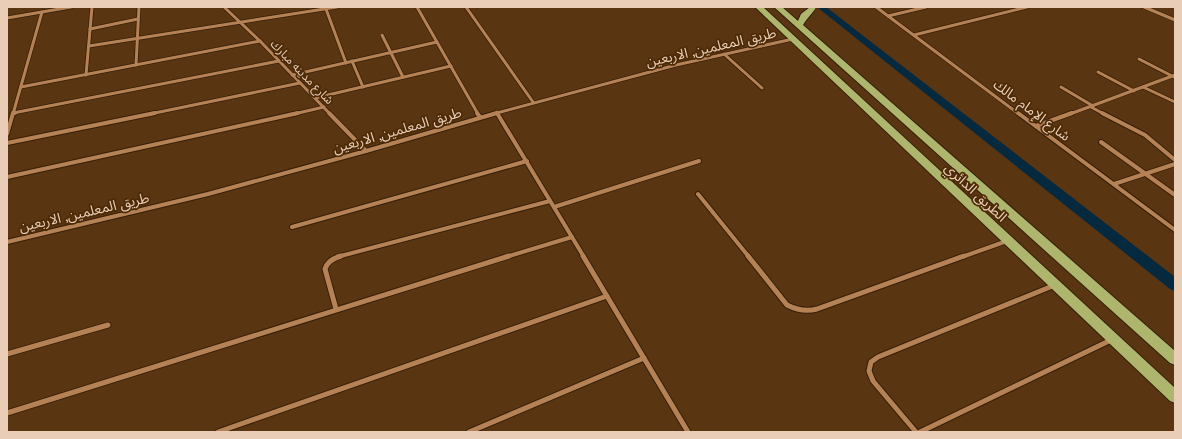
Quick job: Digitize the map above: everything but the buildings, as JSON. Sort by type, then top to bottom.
[{"type":"highway","name":"الطريق الدائري","points":[[759,7],[1175,397]]},
{"type":"highway","name":"الطريق الدائري","points":[[778,7],[1175,358]]},
{"type":"highway","points":[[804,7],[816,7]]},
{"type":"highway","points":[[799,26],[804,16],[816,7]]},
{"type":"street","points":[[7,18],[71,7]]},
{"type":"street","points":[[86,75],[92,7]]},
{"type":"street","points":[[136,65],[139,7]]},
{"type":"street","name":"شارع مدينه مبارك","points":[[224,7],[260,41],[366,151]]},
{"type":"street","points":[[89,46],[337,7]]},
{"type":"street","points":[[417,7],[480,117]]},
{"type":"street","points":[[466,7],[533,102]]},
{"type":"street","name":"شارع الإمام مالك","points":[[876,7],[1175,230]]},
{"type":"street","points":[[888,16],[926,7]]},
{"type":"street","points":[[914,35],[1027,7]]},
{"type":"street","points":[[1144,7],[1175,20]]},
{"type":"street","points":[[326,9],[346,63]]},
{"type":"street","points":[[7,134],[42,12]]},
{"type":"street","points":[[90,28],[138,19]]},
{"type":"street","points":[[382,35],[403,77]]},
{"type":"street","name":"طريق المعلمين, الاربعين","points":[[7,242],[208,194],[366,151],[533,102],[676,65],[793,39]]},
{"type":"street","points":[[21,87],[260,41]]},
{"type":"street","points":[[292,75],[437,42]]},
{"type":"street","points":[[724,54],[762,88]]},
{"type":"street","points":[[1139,59],[1174,76]]},
{"type":"street","points":[[13,112],[279,61]]},
{"type":"street","points":[[352,61],[363,87]]},
{"type":"street","points":[[315,98],[451,66]]},
{"type":"street","points":[[1098,72],[1134,91]]},
{"type":"street","points":[[1036,126],[1092,107],[1174,76]]},
{"type":"street","points":[[7,143],[300,83]]},
{"type":"street","points":[[1061,87],[1092,107],[1144,135],[1175,160]]},
{"type":"street","points":[[1143,87],[1175,102]]},
{"type":"street","points":[[7,177],[324,107]]},
{"type":"street","points":[[497,112],[688,432]]},
{"type":"street","points":[[1101,142],[1175,195]]},
{"type":"street","points":[[292,226],[527,161]]},
{"type":"street","points":[[554,207],[699,161]]},
{"type":"street","points":[[1114,184],[1175,164]]},
{"type":"street","points":[[698,194],[787,305],[799,311],[817,309],[1008,241]]},
{"type":"street","points":[[336,309],[325,269],[329,261],[334,258],[550,201]]},
{"type":"street","points":[[7,414],[336,309],[572,237]]},
{"type":"street","points":[[916,432],[873,380],[869,371],[871,362],[878,357],[1056,285]]},
{"type":"street","points":[[218,432],[607,296]]},
{"type":"street","points":[[7,354],[108,325]]},
{"type":"street","points":[[920,432],[1113,339]]},
{"type":"street","points":[[469,432],[644,358]]},
{"type":"waterway","points":[[821,7],[1175,285]]}]
